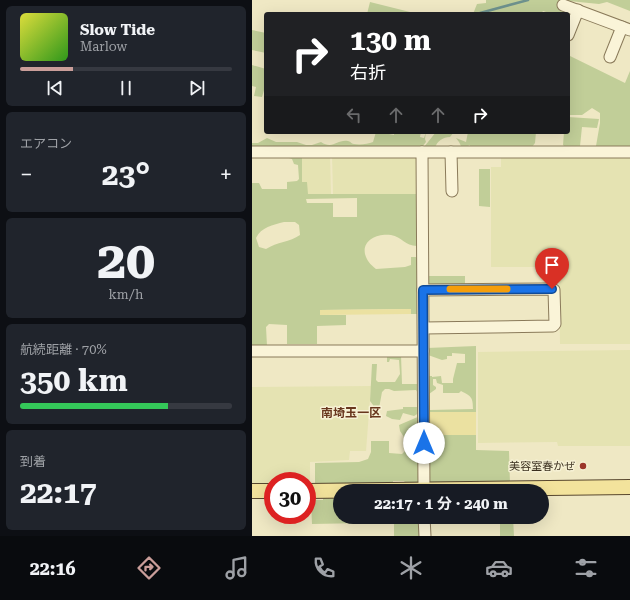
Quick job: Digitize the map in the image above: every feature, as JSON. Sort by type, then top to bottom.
[{"type":"main road","points":[[549,488],[630,487]]},
{"type":"main road","points":[[252,491],[264,491]]},
{"type":"main road","points":[[316,491],[333,491]]},
{"type":"street","points":[[563,5],[626,28],[610,57]]},
{"type":"street","points":[[570,30],[578,10]]},
{"type":"street","points":[[252,152],[630,152]]},
{"type":"street","points":[[422,152],[424,484]]},
{"type":"street","points":[[451,152],[452,191]]},
{"type":"street","points":[[423,290],[552,289],[554,290],[555,324],[553,326],[424,328]]},
{"type":"street","points":[[252,351],[423,351]]},
{"type":"street","points":[[424,524],[425,536]]},
{"type":"shaded area","points":[[302,155],[330,155],[331,194],[308,194],[302,182]]},
{"type":"shaded area","points":[[332,155],[415,155],[419,159],[419,194],[333,194]]},
{"type":"shaded area","points":[[501,156],[630,156],[630,344],[560,344],[559,267],[491,267],[491,167],[501,167]]},
{"type":"shaded area","points":[[630,350],[630,446],[558,446],[557,442],[478,443],[478,352]]},
{"type":"shaded area","points":[[371,386],[366,451],[350,451],[349,460],[310,462],[310,472],[264,472],[264,486],[252,486],[252,387]]},
{"type":"green space","points":[[486,0],[630,0],[630,11],[607,2],[599,4],[569,1],[559,6],[572,13],[570,20],[570,12],[474,12],[477,4],[486,3]]},
{"type":"green space","points":[[370,2],[410,12],[368,12]]},
{"type":"green space","points":[[252,30],[264,33],[264,53],[252,50]]},
{"type":"green space","points":[[570,56],[625,83],[630,71],[630,146],[627,148],[597,148],[600,113],[592,108],[582,115],[570,115]]},
{"type":"green space","points":[[252,65],[264,68],[264,90],[262,97],[254,96],[256,87],[252,86]]},
{"type":"green space","points":[[570,117],[599,119],[597,128],[582,127],[580,146],[563,145],[564,134],[570,134]]},
{"type":"green space","points":[[375,134],[421,134],[420,137],[424,138],[426,134],[426,142],[422,147],[252,150],[252,143],[258,143],[267,138],[276,142],[297,142],[306,145],[321,142],[332,145],[341,141],[349,141],[354,144],[366,144],[373,142]]},
{"type":"green space","points":[[434,134],[452,134],[450,137],[437,143],[435,148],[424,147]]},
{"type":"green space","points":[[468,134],[536,134],[535,143],[532,147],[473,148],[469,145],[468,147],[462,148],[456,138],[466,142]]},
{"type":"green space","points":[[302,155],[302,182],[307,182],[308,194],[419,194],[419,243],[417,246],[409,245],[395,236],[381,235],[372,238],[366,244],[365,254],[370,264],[376,269],[405,267],[411,265],[411,257],[416,257],[419,261],[419,314],[411,314],[411,309],[320,310],[320,315],[346,315],[346,325],[317,326],[317,344],[287,344],[287,325],[269,324],[266,327],[267,346],[252,345],[252,183],[259,183],[262,189],[287,189],[287,182],[297,181],[299,179],[298,165],[294,164],[292,159],[286,157]],"holes":[[[357,198],[357,217],[333,217],[333,203],[307,203],[306,199]],[[284,222],[295,222],[299,225],[300,235],[266,249],[259,247],[256,238],[258,234],[268,227]]]},
{"type":"green space","points":[[479,169],[490,169],[490,207],[479,206]]},
{"type":"green space","points":[[427,276],[465,276],[465,286],[430,286],[427,284]]},
{"type":"green space","points":[[476,346],[476,412],[427,412],[427,376],[441,376],[442,383],[453,383],[457,363],[465,363],[465,354],[452,353],[452,356],[447,356],[447,359],[442,360],[428,355],[427,348]],"holes":[[[433,379],[436,379],[437,383],[443,385],[443,393],[459,393],[461,391],[469,396],[473,402],[473,409],[430,410],[429,394],[436,389],[433,385]]]},
{"type":"green space","points":[[387,354],[401,355],[402,384],[418,384],[419,382],[420,393],[416,390],[394,391],[385,389],[382,392],[378,414],[376,417],[374,416],[373,405],[370,401],[372,364],[377,364],[376,380],[378,382],[395,382],[400,374],[399,360],[390,359],[389,362],[387,362]]},
{"type":"green space","points":[[403,407],[419,407],[419,413],[414,416],[403,413],[400,420],[392,419],[386,416],[387,411],[403,409]]},
{"type":"green space","points":[[420,416],[420,484],[406,484],[404,481],[393,481],[393,484],[316,485],[315,463],[359,462],[368,459],[371,452],[371,441],[389,441],[389,453],[402,454],[405,451],[410,451],[405,447],[404,437],[400,431],[399,425]]},
{"type":"green space","points":[[428,435],[476,435],[476,450],[509,451],[510,484],[430,484],[429,482]]},
{"type":"green space","points":[[323,498],[333,498],[333,524],[316,524],[316,500],[323,500]]},
{"type":"green space","points":[[394,524],[420,524],[420,536],[394,536]]},
{"type":"green space","points":[[500,524],[513,524],[514,536],[500,536]]},
{"type":"sand","points":[[411,309],[411,314],[320,315],[320,310]]},
{"type":"sand","points":[[427,412],[476,412],[476,435],[428,435]]},
{"type":"waterway","points":[[484,12],[528,0]]},
{"type":"slow traffic","points":[[450,289],[507,289]]},
{"type":"place","name":"美容室春かぜ","points":[[583,466]]},
{"type":"district","name":"南埼玉一区","points":[[351,413]]},
{"type":"route","points":[[424,443],[423,290],[552,289]]}]
